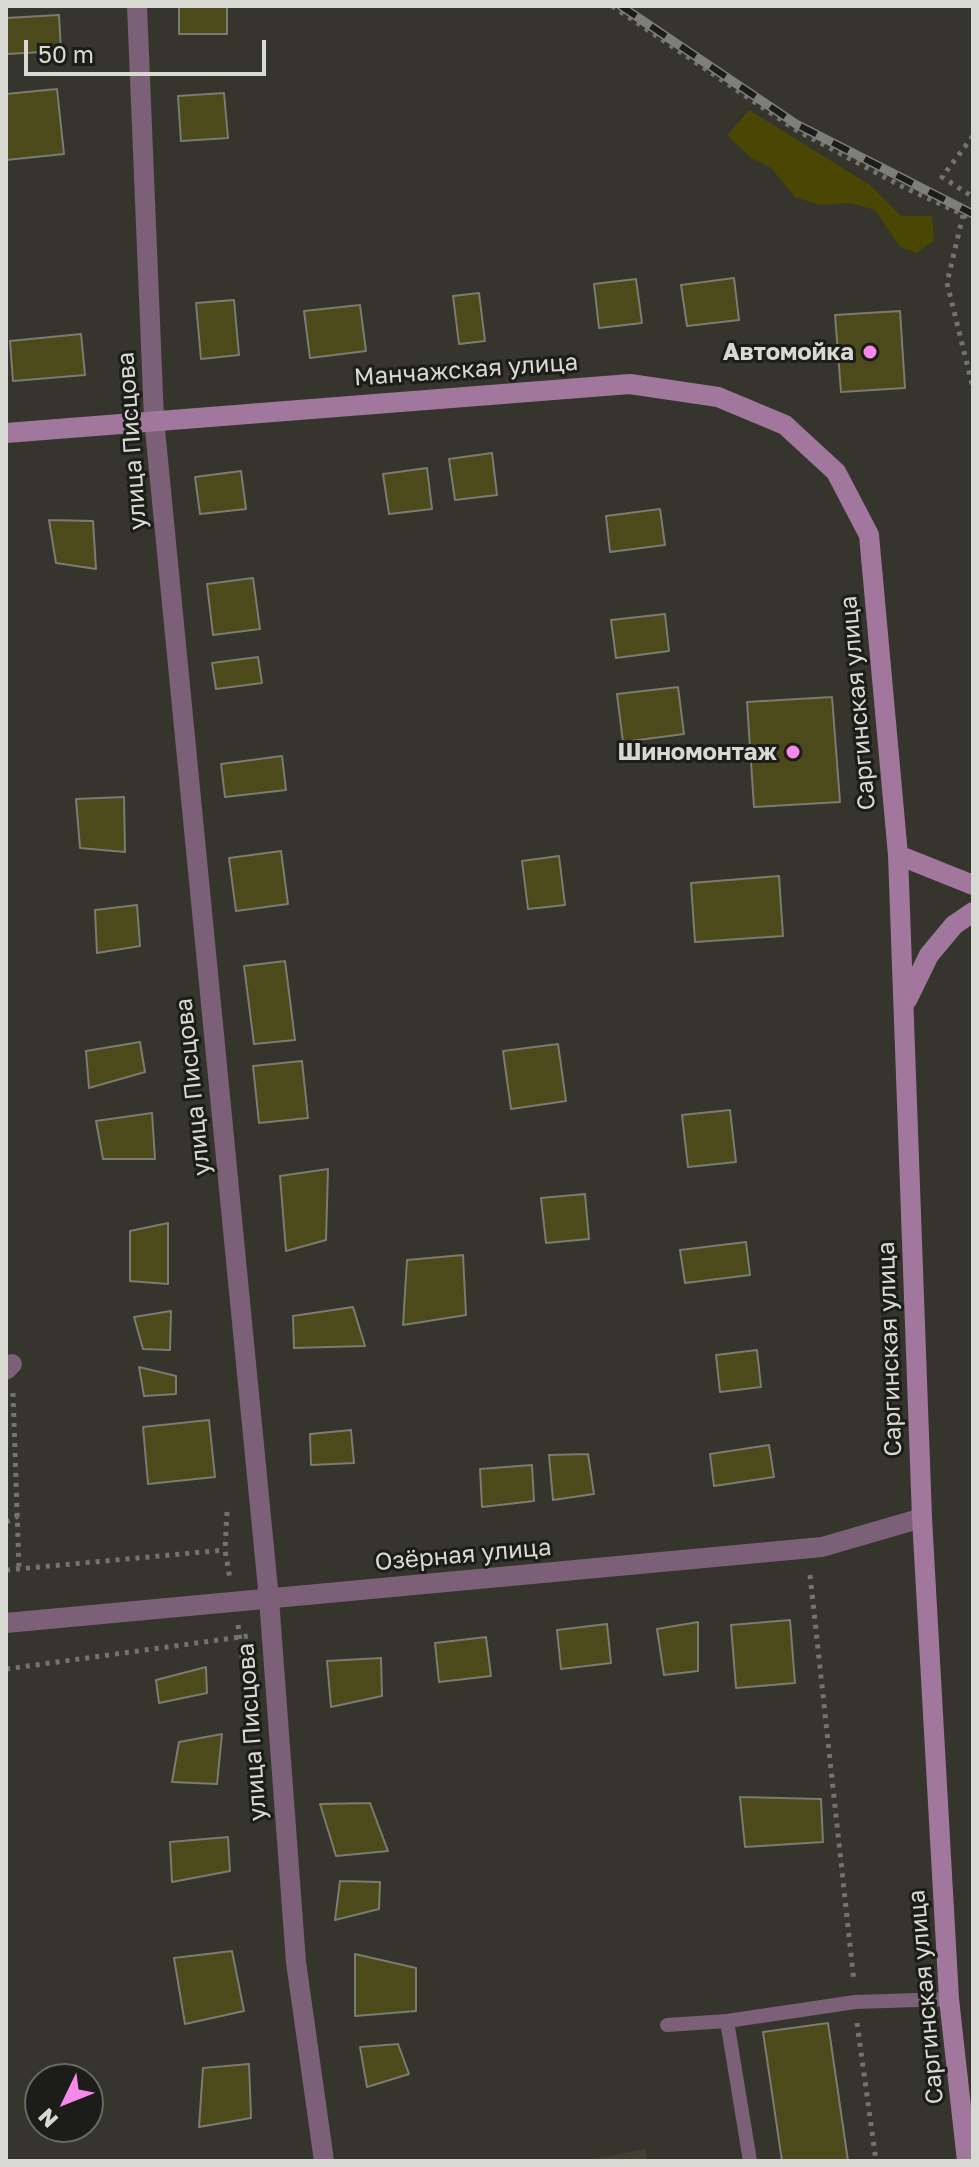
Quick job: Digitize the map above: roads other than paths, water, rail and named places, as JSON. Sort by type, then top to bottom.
[{"type":"street","name":"улица Писцова","points":[[137,6],[154,419],[269,1599],[296,1962],[324,2161]]},
{"type":"street","name":"Манчажская улица","points":[[6,433],[630,384],[718,397],[785,425],[836,472],[869,535]]},
{"type":"street","name":"Саргинская улица","points":[[869,535],[898,855],[922,1518],[949,1999],[967,2161]]},
{"type":"street","points":[[898,855],[973,885]]},
{"type":"street","points":[[905,1005],[929,955],[954,925],[973,912]]},
{"type":"street","name":"Озёрная улица","points":[[6,1623],[822,1547],[922,1518]]},
{"type":"lane","points":[[667,2025],[727,2021],[855,2002],[949,1999]]},
{"type":"lane","points":[[727,2021],[750,2161]]},
{"type":"railway","points":[[621,6],[796,124],[973,214]]},
{"type":"place","name":"Автомойка","points":[[870,352]]},
{"type":"place","name":"Шиномонтаж","points":[[793,752]]}]
